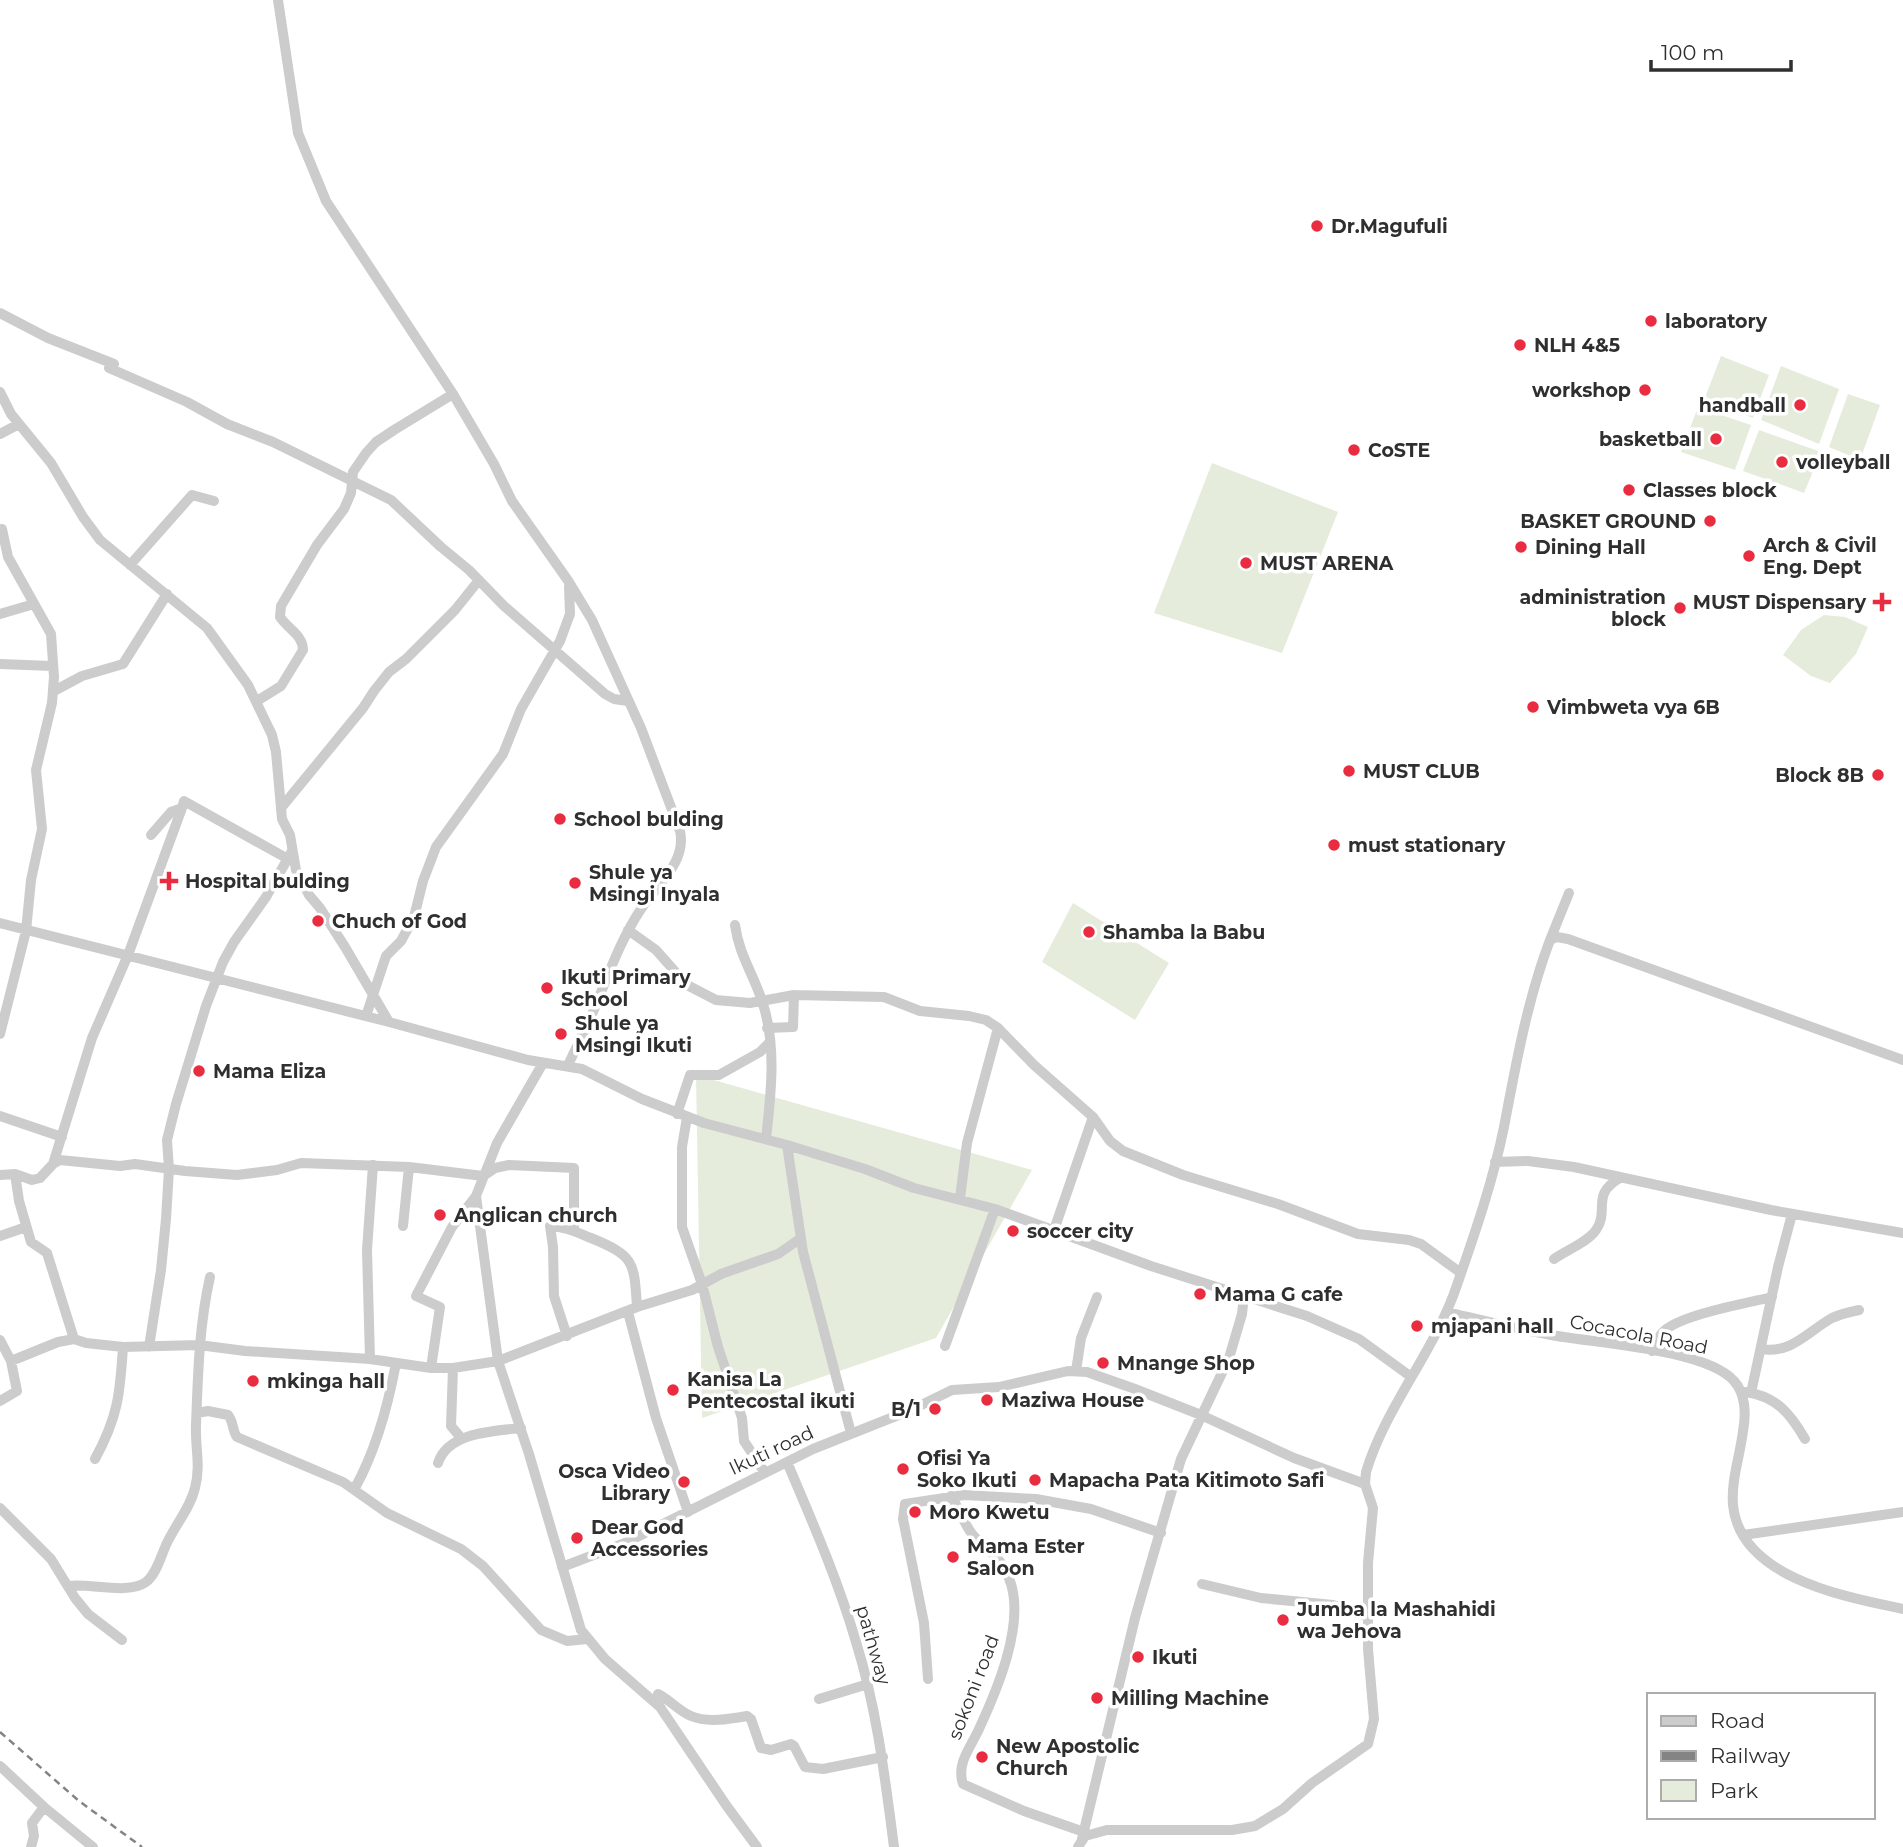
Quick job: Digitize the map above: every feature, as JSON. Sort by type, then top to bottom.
[{"type":"street","points":[[278,0],[298,133],[326,201],[453,394],[494,464],[512,501],[569,582],[605,644],[641,728],[683,843],[681,855],[628,930],[568,1065]]},
{"type":"street","points":[[0,313],[187,402],[227,424],[273,442],[384,496],[399,506],[504,606],[610,698],[628,701]]},
{"type":"street","points":[[0,393],[19,424],[51,463],[93,531],[112,551],[167,594],[213,635],[257,701],[268,723],[276,752],[282,819],[290,835],[290,855],[296,870],[388,1022]]},
{"type":"street","points":[[257,701],[281,686],[303,650],[303,644],[280,617],[281,606],[311,555],[344,509],[351,493],[351,481],[357,465],[376,442],[453,394]]},
{"type":"street","points":[[0,434],[19,424]]},
{"type":"street","points":[[130,565],[192,495],[215,500]]},
{"type":"street","points":[[0,1034],[26,931],[33,866],[42,830],[36,770],[54,691],[51,634],[8,557],[2,529]]},
{"type":"street","points":[[281,809],[389,672],[406,659],[455,610],[479,580]]},
{"type":"street","points":[[366,1016],[374,999],[386,956],[401,941],[414,917],[423,880],[436,847],[503,754],[521,709],[555,649],[570,614],[569,582]]},
{"type":"street","points":[[54,691],[82,676],[122,664],[167,594]]},
{"type":"street","points":[[0,614],[34,604]]},
{"type":"street","points":[[0,664],[52,666]]},
{"type":"street","points":[[53,1164],[92,1038],[128,955],[184,801],[290,855]]},
{"type":"street","points":[[151,835],[171,812],[182,808]]},
{"type":"street","points":[[149,1347],[161,1270],[169,1169],[168,1132],[216,978],[234,942],[266,897],[290,855]]},
{"type":"street","points":[[1081,1842],[1093,1833],[1107,1830],[1232,1830],[1255,1826],[1283,1809],[1322,1776],[1363,1749],[1370,1739],[1374,1719],[1368,1649],[1368,1572],[1373,1508],[1365,1484],[1369,1464],[1410,1377],[1447,1312],[1461,1273],[1495,1162],[1529,1002],[1569,893]]},
{"type":"street","points":[[0,923],[543,1063],[568,1065],[682,1115],[787,1144],[914,1188],[996,1209],[1151,1266],[1342,1330],[1410,1377]]},
{"type":"street","points":[[735,925],[741,956],[762,1002],[767,1028],[771,1097],[766,1139]]},
{"type":"street","points":[[628,930],[656,950],[683,982],[716,999],[750,1003],[794,995],[884,997],[920,1011],[982,1019],[998,1028],[1034,1065],[1093,1117],[1110,1141],[1136,1157],[1222,1188],[1278,1204],[1358,1234],[1421,1244],[1461,1273]]},
{"type":"street","points":[[1550,940],[1557,937],[1568,939],[1903,1060]]},
{"type":"street","points":[[767,1028],[793,1027],[794,995]]},
{"type":"street","points":[[960,1198],[967,1143],[998,1028]]},
{"type":"street","points":[[765,1473],[744,1441],[742,1418],[682,1227],[681,1147],[682,1115],[690,1075],[719,1075],[756,1054],[769,1042]]},
{"type":"street","points":[[431,1367],[440,1307],[416,1296],[445,1237],[476,1196],[498,1143],[543,1063]]},
{"type":"street","points":[[0,1116],[62,1137]]},
{"type":"street","points":[[1054,1230],[1093,1117]]},
{"type":"street","points":[[787,1144],[800,1238],[838,1392],[851,1433]]},
{"type":"street","points":[[0,1175],[15,1174],[32,1180],[40,1178],[60,1160],[99,1165],[135,1164],[237,1175],[277,1170],[301,1163],[409,1167],[483,1176],[495,1168],[509,1165],[574,1168],[574,1229]]},
{"type":"street","points":[[1495,1162],[1548,1163],[1792,1214],[1903,1233]]},
{"type":"street","points":[[370,1359],[368,1250],[373,1165]]},
{"type":"street","points":[[403,1226],[409,1167]]},
{"type":"street","points":[[15,1174],[19,1201],[31,1242],[47,1254],[74,1339]]},
{"type":"street","points":[[1554,1259],[1595,1232],[1604,1191],[1608,1185],[1620,1178]]},
{"type":"street","points":[[476,1196],[498,1361],[521,1428],[580,1630],[605,1659],[660,1707],[757,1847]]},
{"type":"street","points":[[945,1346],[996,1209]]},
{"type":"street","points":[[1792,1214],[1761,1349],[1746,1392],[1745,1420],[1732,1493],[1736,1520],[1743,1535],[1760,1557],[1800,1580],[1857,1600],[1903,1609]]},
{"type":"street","points":[[567,1336],[554,1296],[550,1226],[574,1229],[611,1245],[628,1259],[635,1272],[632,1310],[656,1418],[688,1512]]},
{"type":"street","points":[[0,1236],[26,1227]]},
{"type":"street","points":[[11,1361],[58,1342],[74,1339],[123,1347],[199,1345],[245,1352],[370,1359],[431,1367],[453,1368],[498,1361],[692,1290],[729,1271],[778,1254],[800,1238]]},
{"type":"street","points":[[68,1587],[80,1584],[134,1588],[148,1581],[170,1536],[190,1505],[199,1470],[199,1345],[201,1315],[210,1277]]},
{"type":"street","points":[[1081,1842],[1120,1675],[1181,1459],[1229,1357],[1242,1314],[1244,1295]]},
{"type":"street","points":[[1076,1371],[1081,1338],[1097,1297]]},
{"type":"street","points":[[1652,1351],[1663,1332],[1674,1324],[1772,1297]]},
{"type":"street","points":[[1761,1349],[1786,1348],[1834,1317],[1859,1310]]},
{"type":"street","name":"Cocacola Road","points":[[1447,1312],[1550,1335],[1652,1351],[1708,1364],[1734,1380],[1746,1392],[1777,1402],[1792,1418],[1805,1439]]},
{"type":"street","points":[[0,1340],[11,1361],[17,1391],[0,1401]]},
{"type":"street","points":[[94,1459],[116,1409],[121,1390],[123,1347]]},
{"type":"street","points":[[355,1488],[365,1470],[384,1415],[396,1363]]},
{"type":"street","points":[[453,1368],[451,1426],[461,1439]]},
{"type":"street","name":"Ikuti road","points":[[562,1567],[625,1543],[787,1462],[851,1433],[915,1409],[952,1390],[999,1387],[1061,1372],[1076,1371],[1105,1378],[1201,1415],[1294,1458],[1365,1484]]},
{"type":"street","points":[[197,1413],[208,1411],[228,1415],[237,1437],[322,1471],[355,1488],[387,1513],[461,1549],[503,1587],[541,1630],[567,1641],[587,1639]]},
{"type":"street","points":[[438,1464],[446,1450],[461,1439],[521,1428]]},
{"type":"street","name":"pathway","points":[[787,1462],[833,1573],[868,1684],[883,1757],[894,1847]]},
{"type":"street","points":[[928,1679],[924,1623],[909,1555],[903,1505],[951,1496],[1036,1499],[1091,1509],[1161,1533]]},
{"type":"street","name":"sokoni road","points":[[951,1496],[971,1533],[1002,1563],[1014,1603],[1012,1633],[1005,1659],[980,1726],[961,1765],[963,1784],[1013,1806],[1081,1842]]},
{"type":"street","points":[[0,1508],[51,1559],[88,1614],[122,1640]]},
{"type":"street","points":[[1743,1535],[1903,1512]]},
{"type":"street","points":[[1202,1584],[1261,1598],[1333,1605],[1369,1616]]},
{"type":"street","points":[[819,1699],[868,1684]]},
{"type":"street","points":[[658,1694],[671,1700],[691,1716],[699,1718],[747,1716],[754,1726],[761,1748],[771,1750],[791,1744],[805,1768],[823,1769],[883,1757]]},
{"type":"street","points":[[0,1766],[93,1847]]},
{"type":"street","points":[[31,1847],[34,1836],[32,1823],[44,1807]]},
{"type":"green space","points":[[1721,356],[1769,375],[1753,418],[1704,400]]},
{"type":"green space","name":"handball","points":[[1781,366],[1839,389],[1819,444],[1761,420]]},
{"type":"green space","points":[[1848,394],[1880,405],[1860,460],[1829,447]]},
{"type":"green space","name":"basketball","points":[[1698,407],[1751,425],[1735,470],[1681,452]]},
{"type":"green space","name":"volleyball","points":[[1759,430],[1821,452],[1804,493],[1743,471]]},
{"type":"green space","name":"MUST ARENA","points":[[1212,463],[1338,512],[1282,653],[1154,613]]},
{"type":"green space","points":[[1824,615],[1845,617],[1868,627],[1856,654],[1830,683],[1811,676],[1783,655],[1801,630]]},
{"type":"green space","name":"Shamba la Babu","points":[[1073,903],[1169,963],[1135,1020],[1042,962]]},
{"type":"green space","points":[[696,1075],[1032,1170],[936,1338],[702,1418]]},
{"type":"railway","points":[[0,1732],[79,1801],[142,1847]]},
{"type":"place","name":"Dr.Magufuli","points":[[1317,226]]},
{"type":"place","name":"laboratory","points":[[1651,321]]},
{"type":"place","name":"NLH 4&5","points":[[1520,345]]},
{"type":"place","name":"workshop","points":[[1645,390]]},
{"type":"place","name":"handball","points":[[1800,405]]},
{"type":"place","name":"basketball","points":[[1716,439]]},
{"type":"place","name":"CoSTE","points":[[1354,450]]},
{"type":"place","name":"volleyball","points":[[1782,462]]},
{"type":"place","name":"Classes block","points":[[1629,490]]},
{"type":"place","name":"BASKET GROUND","points":[[1710,521]]},
{"type":"place","name":"Dining Hall","points":[[1521,547]]},
{"type":"place","name":"Arch & Civil Eng. Dept","points":[[1749,556]]},
{"type":"place","name":"MUST ARENA","points":[[1246,563]]},
{"type":"place","name":"MUST Dispensary","points":[[1882,602]]},
{"type":"place","name":"administration block","points":[[1680,608]]},
{"type":"place","name":"Vimbweta vya 6B","points":[[1533,707]]},
{"type":"place","name":"MUST CLUB","points":[[1349,771]]},
{"type":"place","name":"Block 8B","points":[[1878,775]]},
{"type":"place","name":"School bulding","points":[[560,819]]},
{"type":"place","name":"must stationary","points":[[1334,845]]},
{"type":"place","name":"Hospital bulding","points":[[169,881]]},
{"type":"place","name":"Shule ya Msingi Inyala","points":[[575,883]]},
{"type":"place","name":"Chuch of God","points":[[318,921]]},
{"type":"place","name":"Shamba la Babu","points":[[1089,932]]},
{"type":"place","name":"Ikuti Primary School","points":[[547,988]]},
{"type":"place","name":"Shule ya Msingi Ikuti","points":[[561,1034]]},
{"type":"place","name":"Mama Eliza","points":[[199,1071]]},
{"type":"place","name":"Anglican church","points":[[440,1215]]},
{"type":"place","name":"soccer city","points":[[1013,1231]]},
{"type":"place","name":"Mama G cafe","points":[[1200,1294]]},
{"type":"place","name":"mjapani hall","points":[[1417,1326]]},
{"type":"place","name":"Mnange Shop","points":[[1103,1363]]},
{"type":"place","name":"mkinga hall","points":[[253,1381]]},
{"type":"place","name":"Kanisa La Pentecostal ikuti","points":[[673,1390]]},
{"type":"place","name":"Maziwa House","points":[[987,1400]]},
{"type":"place","name":"B/1","points":[[935,1409]]},
{"type":"place","name":"Ofisi Ya Soko Ikuti","points":[[903,1469]]},
{"type":"place","name":"Mapacha Pata Kitimoto Safi","points":[[1035,1480]]},
{"type":"place","name":"Osca Video Library","points":[[684,1482]]},
{"type":"place","name":"Moro Kwetu","points":[[915,1512]]},
{"type":"place","name":"Dear God Accessories","points":[[577,1538]]},
{"type":"place","name":"Mama Ester Saloon","points":[[953,1557]]},
{"type":"place","name":"Jumba la Mashahidi wa Jehova","points":[[1283,1620]]},
{"type":"place","name":"Ikuti","points":[[1138,1657]]},
{"type":"place","name":"Milling Machine","points":[[1097,1698]]},
{"type":"place","name":"New Apostolic Church","points":[[982,1757]]}]
